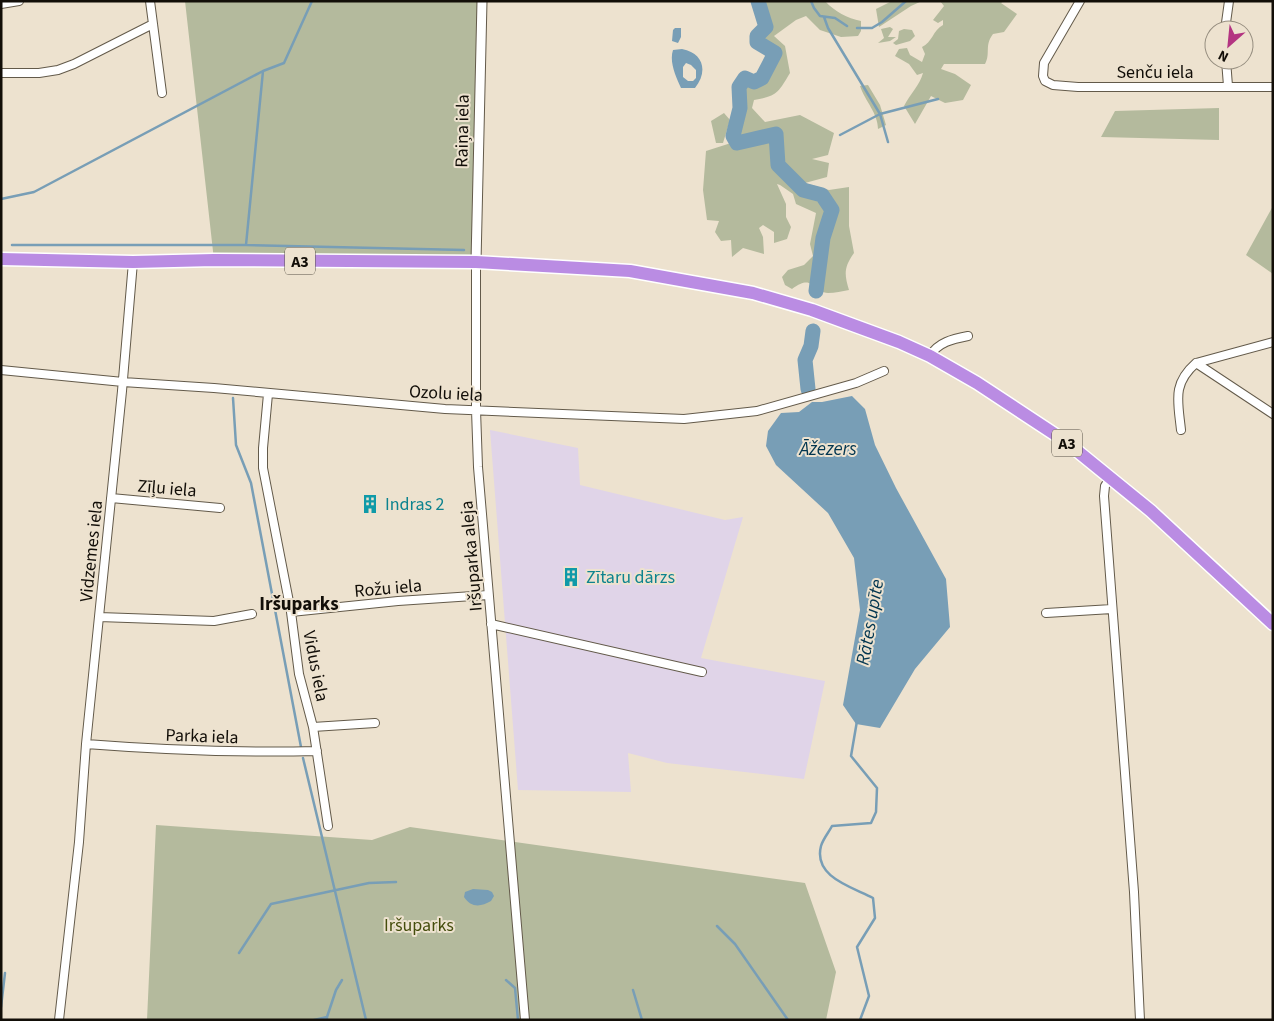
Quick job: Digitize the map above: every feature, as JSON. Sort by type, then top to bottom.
[{"type":"highway","name":"A3","points":[[1,259],[133,262],[224,260],[476,262],[630,271],[753,293],[826,314],[930,356],[977,383],[1057,436],[1151,511],[1273,624]]},
{"type":"street","points":[[1,4],[19,1]]},
{"type":"street","points":[[150,1],[162,93]]},
{"type":"street","name":"Raiņa iela","points":[[476,262],[482,1]]},
{"type":"street","name":"Senču iela","points":[[1080,1],[1044,63],[1043,76],[1053,86],[1273,87]]},
{"type":"street","points":[[1226,20],[1229,1]]},
{"type":"street","points":[[1,73],[39,73],[58,70],[74,64],[153,24]]},
{"type":"street","points":[[1227,70],[1228,86]]},
{"type":"street","name":"Vidzemes iela","points":[[59,1020],[79,842],[86,744],[133,262]]},
{"type":"street","name":"Iršuparka aleja","points":[[476,262],[478,467],[525,1020]]},
{"type":"street","points":[[930,356],[934,349],[948,340],[968,336]]},
{"type":"street","points":[[1181,430],[1178,393],[1181,382],[1187,372],[1196,364],[1273,342]]},
{"type":"street","points":[[1196,364],[1273,414]]},
{"type":"street","name":"Ozolu iela","points":[[1,370],[404,406],[684,419],[757,411],[856,383],[884,371]]},
{"type":"street","name":"Vidus iela","points":[[268,394],[263,468],[291,612],[299,674],[313,727],[328,826]]},
{"type":"street","points":[[1110,478],[1105,486],[1104,496],[1134,892],[1140,1020]]},
{"type":"street","name":"Zīļu iela","points":[[111,498],[220,508]]},
{"type":"street","name":"Rožu iela","points":[[291,612],[398,601],[488,595]]},
{"type":"street","points":[[1046,613],[1112,610]]},
{"type":"street","points":[[99,617],[214,621],[252,614]]},
{"type":"street","points":[[491,624],[702,672]]},
{"type":"street","points":[[313,727],[375,723]]},
{"type":"street","name":"Parka iela","points":[[86,744],[153,749],[259,753],[317,752]]},
{"type":"shaded area","points":[[490,430],[578,448],[580,485],[725,520],[743,517],[701,658],[825,681],[804,779],[667,763],[628,753],[631,792],[518,790]]},
{"type":"green space","points":[[185,1],[482,1],[476,262],[214,260]]},
{"type":"green space","points":[[758,1],[825,1],[842,14],[861,21],[861,31],[858,36],[841,37],[820,30],[806,16],[796,20],[774,36],[785,46],[790,73],[783,85],[772,95],[754,100],[752,108],[765,122],[800,115],[834,133],[828,155],[812,159],[829,163],[827,177],[805,183],[829,190],[849,187],[849,226],[854,253],[848,262],[846,271],[849,290],[828,293],[818,290],[809,283],[792,289],[785,285],[782,277],[788,270],[804,265],[813,256],[810,244],[816,213],[796,204],[793,194],[780,185],[777,184],[786,204],[786,217],[791,227],[787,239],[774,243],[774,232],[763,225],[759,228],[763,237],[764,254],[743,248],[732,257],[731,240],[721,241],[715,232],[719,221],[707,220],[703,190],[706,151],[731,143],[733,122],[740,108],[739,87],[745,78],[754,82],[762,78],[775,53],[760,43],[757,36],[766,27]]},
{"type":"green space","points":[[892,1],[922,1],[879,27],[876,9]]},
{"type":"green space","points":[[940,1],[1004,1],[1001,3],[1017,14],[1004,32],[993,34],[990,38],[985,64],[944,64],[941,69],[955,74],[971,85],[963,100],[945,103],[931,96],[915,124],[904,106],[920,82],[923,73],[917,75],[909,64],[895,56],[899,49],[907,48],[910,55],[922,62],[925,54],[922,47],[928,43],[943,25],[943,20],[938,23],[933,20],[944,6]]},
{"type":"green space","points":[[890,27],[893,29],[888,37],[896,37],[890,41],[878,43],[884,38],[881,29]]},
{"type":"green space","points":[[904,29],[912,30],[915,36],[910,41],[896,45],[893,43],[898,39],[899,31]]},
{"type":"green space","points":[[868,85],[880,105],[886,125],[878,129],[874,112],[860,86]]},
{"type":"green space","points":[[1219,108],[1219,140],[1101,137],[1115,111]]},
{"type":"green space","points":[[724,113],[730,120],[723,143],[716,143],[711,121]]},
{"type":"green space","points":[[1273,206],[1273,274],[1246,255]]},
{"type":"green space","name":"Iršuparks","points":[[156,825],[372,840],[410,827],[805,883],[836,972],[826,1020],[147,1020]]},
{"type":"water","points":[[675,28],[681,28],[681,37],[678,43],[672,41]]},
{"type":"water","points":[[682,49],[689,51],[702,64],[702,76],[695,88],[681,88],[672,64],[673,50]],"holes":[[[686,63],[696,70],[696,78],[693,81],[688,81],[683,77],[683,67]]]},
{"type":"water","name":"Āžezers","points":[[852,396],[865,409],[875,445],[896,488],[946,579],[950,627],[915,669],[880,728],[856,724],[843,705],[860,610],[854,558],[828,513],[776,465],[766,446],[768,431],[781,413],[799,412],[812,402]]},
{"type":"water","points":[[473,889],[488,890],[494,896],[487,903],[473,905],[464,897],[465,892]]},
{"type":"waterway","points":[[1,199],[34,192],[263,71],[284,63],[312,1]]},
{"type":"waterway","name":"Rātes upīte","points":[[758,1],[766,27],[757,36],[757,42],[775,53],[762,78],[754,82],[745,78],[739,87],[740,108],[733,136],[737,143],[776,134],[778,165],[803,190],[822,195],[832,210],[823,238],[816,291]]},
{"type":"waterway","points":[[811,1],[820,16],[835,18],[847,26]]},
{"type":"waterway","points":[[857,28],[872,28],[882,22],[906,1]]},
{"type":"waterway","points":[[824,17],[828,28],[880,114],[888,142]]},
{"type":"waterway","points":[[246,245],[263,71]]},
{"type":"waterway","points":[[840,135],[880,114],[938,99]]},
{"type":"waterway","points":[[12,245],[246,245],[464,250]]},
{"type":"waterway","name":"Rātes upīte","points":[[808,389],[805,360],[811,346],[813,331]]},
{"type":"waterway","points":[[233,398],[236,445],[251,483],[301,747]]},
{"type":"waterway","name":"Rātes upīte","points":[[857,721],[851,756],[877,788],[876,812],[871,823],[832,826],[822,843],[820,857],[823,866],[836,880],[873,898],[875,918],[857,947],[869,996],[860,1020]]},
{"type":"waterway","points":[[303,758],[366,1020]]},
{"type":"waterway","points":[[239,953],[271,904],[369,883],[396,882]]},
{"type":"waterway","points":[[717,926],[735,944],[788,1020]]},
{"type":"waterway","points":[[1,1007],[5,973]]},
{"type":"waterway","points":[[327,1020],[336,990],[342,980]]},
{"type":"waterway","points":[[506,980],[515,988],[518,1020]]},
{"type":"waterway","points":[[633,990],[642,1020]]},
{"type":"waterway","points":[[314,1020],[327,1017]]},
{"type":"place","name":"Indras 2","points":[[370,504]]},
{"type":"place","name":"Zītaru dārzs","points":[[571,577]]},
{"type":"district","name":"Iršuparks","points":[[299,603]]}]
